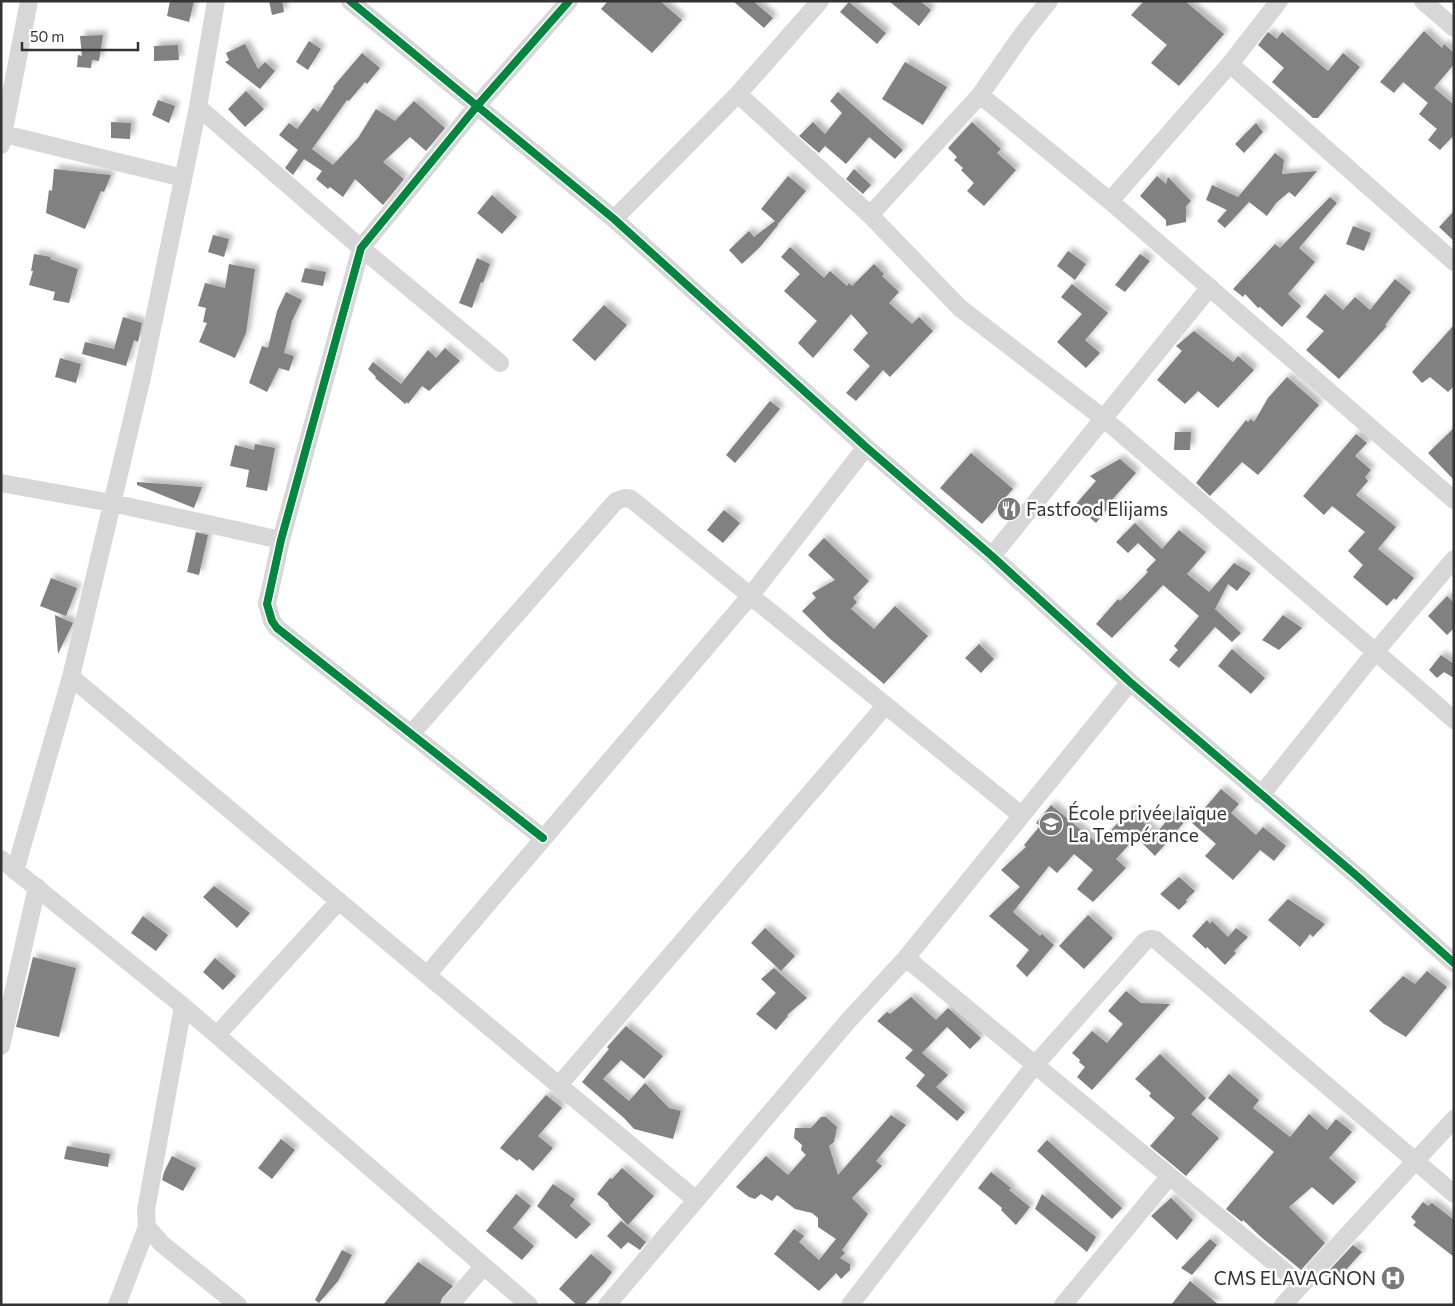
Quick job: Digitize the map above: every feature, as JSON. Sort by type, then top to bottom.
[{"type":"street","points":[[29,1],[2,140],[183,178]]},
{"type":"street","points":[[15,871],[71,677],[142,376],[198,107],[216,1]]},
{"type":"street","points":[[350,1],[614,219],[866,447],[992,556],[1130,682],[1357,876],[1454,963]]},
{"type":"street","points":[[543,838],[277,628],[272,620],[267,604],[281,540],[361,248],[477,106],[569,1]]},
{"type":"street","points":[[614,219],[738,94],[820,1]]},
{"type":"street","points":[[870,214],[980,95],[1022,35],[1049,1]]},
{"type":"street","points":[[1110,201],[1230,64],[1279,1]]},
{"type":"street","points":[[1423,1],[1454,28]]},
{"type":"street","points":[[1230,64],[1454,262]]},
{"type":"street","points":[[738,94],[870,214],[960,308],[1103,418],[1454,720]]},
{"type":"street","points":[[980,95],[1110,201],[1454,500]]},
{"type":"street","points":[[198,107],[361,248],[500,364]]},
{"type":"street","points":[[992,556],[1210,287]]},
{"type":"street","points":[[427,975],[751,595],[866,447]]},
{"type":"street","points":[[1,483],[112,503],[281,540]]},
{"type":"street","points":[[411,734],[616,501],[621,498],[631,499],[1021,815]]},
{"type":"street","points":[[1261,795],[1376,651],[1454,559]]},
{"type":"street","points":[[71,677],[696,1200]]},
{"type":"street","points":[[607,1305],[848,1021],[906,958],[1130,682]]},
{"type":"street","points":[[560,1085],[885,706]]},
{"type":"street","points":[[1,860],[183,1006],[529,1305]]},
{"type":"street","points":[[1,1046],[36,887]]},
{"type":"street","points":[[217,1036],[340,901]]},
{"type":"street","points":[[850,1305],[1034,1066],[1145,941],[1152,939],[1163,946],[1454,1194]]},
{"type":"street","points":[[906,958],[1034,1066],[1300,1284]]},
{"type":"street","points":[[116,1305],[147,1227],[146,1210],[183,1006]]},
{"type":"street","points":[[1282,1305],[1454,1119]]},
{"type":"street","points":[[1063,1305],[1169,1177]]},
{"type":"street","points":[[147,1227],[162,1244],[238,1305]]},
{"type":"street","points":[[450,1305],[483,1267]]},
{"type":"building","points":[[170,1],[194,1],[189,22],[167,16]]},
{"type":"building","points":[[269,1],[282,1],[284,12],[272,15]]},
{"type":"building","points":[[608,1],[660,1],[682,20],[652,53],[601,9]]},
{"type":"building","points":[[733,1],[753,1],[773,18],[764,28]]},
{"type":"building","points":[[889,1],[920,1],[931,10],[919,26]]},
{"type":"building","points":[[1144,1],[1185,1],[1224,34],[1179,86],[1151,63],[1167,45],[1131,15]]},
{"type":"building","points":[[849,2],[886,33],[877,44],[840,12]]},
{"type":"building","points":[[1424,31],[1442,48],[1444,44],[1454,53],[1454,64],[1434,88],[1454,105],[1454,135],[1440,150],[1428,140],[1437,129],[1419,114],[1428,103],[1403,82],[1394,93],[1380,82]]},
{"type":"building","points":[[1268,32],[1277,39],[1282,32],[1328,71],[1343,53],[1360,67],[1318,118],[1313,118],[1272,82],[1284,68],[1258,45]]},
{"type":"building","points":[[103,35],[99,61],[92,60],[91,68],[77,67],[78,55],[82,56],[80,36]]},
{"type":"building","points":[[309,41],[321,49],[308,70],[296,62]]},
{"type":"building","points":[[245,44],[258,69],[265,62],[275,71],[260,89],[225,62],[229,60],[226,53]]},
{"type":"building","points":[[178,45],[179,60],[154,61],[154,46]]},
{"type":"building","points":[[362,53],[380,68],[367,84],[365,82],[349,101],[347,100],[312,149],[333,165],[358,138],[376,109],[395,121],[414,101],[445,128],[426,151],[410,137],[383,162],[404,179],[383,205],[355,179],[343,197],[330,187],[328,189],[316,179],[322,171],[304,159],[293,175],[285,168],[298,150],[279,135],[289,123],[297,129],[313,108],[318,112],[333,87]]},
{"type":"building","points":[[905,62],[947,87],[923,125],[882,99]]},
{"type":"building","points":[[246,91],[264,109],[245,127],[228,109]]},
{"type":"building","points":[[838,92],[903,150],[895,159],[869,137],[846,164],[825,146],[819,153],[799,136],[813,122],[825,134],[842,113],[830,101]]},
{"type":"building","points":[[158,100],[175,106],[169,123],[152,115]]},
{"type":"building","points":[[111,122],[131,123],[130,139],[111,138]]},
{"type":"building","points":[[972,122],[1001,149],[997,153],[1016,170],[984,206],[967,191],[974,183],[961,170],[963,168],[954,160],[957,157],[948,148]]},
{"type":"building","points":[[1256,123],[1263,132],[1244,153],[1235,144]]},
{"type":"building","points":[[1275,153],[1284,160],[1282,174],[1317,171],[1295,197],[1289,192],[1276,203],[1267,216],[1249,202],[1225,228],[1217,221],[1227,210],[1206,200],[1212,185],[1238,197]]},
{"type":"building","points":[[54,169],[111,175],[104,192],[101,191],[85,229],[46,213],[49,190],[52,191]]},
{"type":"building","points":[[854,169],[871,185],[863,194],[846,179]]},
{"type":"building","points":[[788,176],[806,191],[777,223],[778,225],[760,247],[742,264],[729,250],[749,231],[754,237],[775,221],[761,209]]},
{"type":"building","points":[[1157,176],[1166,184],[1168,177],[1191,201],[1186,206],[1186,222],[1166,226],[1166,220],[1140,196]]},
{"type":"building","points":[[492,195],[517,217],[502,234],[477,213]]},
{"type":"building","points":[[1330,197],[1337,203],[1299,248],[1315,262],[1288,294],[1301,306],[1282,327],[1260,307],[1258,308],[1245,294],[1243,297],[1233,289],[1275,244],[1280,248]]},
{"type":"building","points":[[1454,211],[1454,241],[1439,227]]},
{"type":"building","points":[[1353,226],[1371,233],[1364,251],[1346,244]]},
{"type":"building","points":[[213,235],[229,239],[224,257],[208,252]]},
{"type":"building","points":[[790,247],[824,278],[830,271],[847,286],[849,283],[852,286],[874,264],[884,274],[882,276],[899,292],[889,303],[912,324],[919,317],[933,331],[890,377],[883,370],[856,401],[846,393],[870,366],[853,350],[868,333],[851,314],[813,358],[798,343],[817,321],[784,291],[800,274],[781,257]]},
{"type":"building","points":[[1068,251],[1086,264],[1075,280],[1057,266]]},
{"type":"building","points":[[34,254],[51,257],[50,259],[78,269],[69,303],[53,300],[55,292],[29,285],[33,271],[31,271]]},
{"type":"building","points":[[1140,254],[1150,261],[1125,292],[1115,285]]},
{"type":"building","points":[[477,258],[490,264],[483,283],[481,282],[472,308],[459,303]]},
{"type":"building","points":[[229,264],[255,269],[246,333],[235,358],[199,342],[207,323],[203,322],[206,308],[198,306],[205,283],[225,288]]},
{"type":"building","points":[[305,268],[326,272],[323,286],[301,282]]},
{"type":"building","points":[[1395,279],[1411,292],[1385,325],[1387,326],[1339,379],[1306,350],[1324,331],[1306,317],[1325,294],[1343,310],[1355,297],[1370,310]]},
{"type":"building","points":[[1072,284],[1108,313],[1085,340],[1100,353],[1086,368],[1057,342],[1082,314],[1061,297]]},
{"type":"building","points":[[286,292],[302,300],[292,321],[284,353],[294,356],[289,371],[279,368],[267,392],[249,383],[262,346],[268,348],[277,311]]},
{"type":"building","points":[[604,305],[627,325],[595,361],[572,340]]},
{"type":"building","points":[[123,317],[142,323],[138,342],[134,340],[126,366],[82,354],[85,342],[114,349]]},
{"type":"building","points":[[1454,325],[1454,386],[1448,392],[1430,377],[1422,383],[1412,372]]},
{"type":"building","points":[[1194,331],[1233,362],[1238,356],[1254,370],[1218,408],[1198,391],[1185,404],[1157,380],[1182,351],[1176,346]]},
{"type":"building","points":[[445,348],[460,361],[429,391],[422,386],[408,404],[407,402],[405,404],[375,378],[368,369],[373,362],[401,384],[428,350],[436,358]]},
{"type":"building","points":[[60,358],[81,364],[76,383],[55,377]]},
{"type":"building","points":[[1287,377],[1319,405],[1258,475],[1242,462],[1210,496],[1196,483],[1246,420],[1248,422],[1251,419],[1254,422],[1268,398]]},
{"type":"building","points":[[770,401],[780,409],[735,463],[726,455]]},
{"type":"building","points":[[1454,428],[1454,480],[1428,453]]},
{"type":"building","points":[[1175,432],[1191,432],[1190,450],[1174,450]]},
{"type":"building","points":[[1356,434],[1367,443],[1355,456],[1371,470],[1365,477],[1368,481],[1356,495],[1396,527],[1378,549],[1414,578],[1396,600],[1394,598],[1387,606],[1353,577],[1363,565],[1348,551],[1365,532],[1332,506],[1324,515],[1303,496]]},
{"type":"building","points":[[255,444],[275,448],[267,491],[246,487],[249,470],[230,466],[235,445],[254,450]]},
{"type":"building","points":[[971,453],[1013,489],[982,524],[940,488]]},
{"type":"building","points":[[1120,459],[1136,473],[1111,501],[1113,502],[1096,523],[1075,505],[1096,481],[1090,476]]},
{"type":"building","points":[[137,482],[202,487],[194,508],[137,485]]},
{"type":"building","points":[[724,510],[740,523],[723,543],[707,530]]},
{"type":"building","points":[[1135,523],[1162,549],[1179,530],[1206,552],[1187,574],[1209,592],[1234,563],[1251,573],[1237,591],[1228,584],[1215,609],[1241,633],[1232,642],[1215,627],[1179,668],[1169,660],[1178,650],[1174,646],[1199,616],[1163,585],[1112,638],[1096,624],[1118,599],[1120,601],[1148,572],[1146,570],[1156,560],[1138,543],[1128,553],[1116,542]]},
{"type":"building","points":[[196,532],[208,535],[199,575],[187,572]]},
{"type":"building","points":[[824,538],[869,581],[853,598],[857,602],[851,609],[874,629],[895,606],[928,636],[884,684],[828,637],[802,611],[816,598],[812,593],[835,580],[808,555]]},
{"type":"building","points":[[51,578],[77,588],[66,616],[40,606]]},
{"type":"building","points":[[1447,596],[1454,603],[1454,628],[1447,635],[1428,616]]},
{"type":"building","points":[[55,615],[73,623],[58,654]]},
{"type":"building","points":[[1283,615],[1302,628],[1279,650],[1262,640]]},
{"type":"building","points":[[979,644],[994,659],[981,673],[965,658]]},
{"type":"building","points":[[1232,649],[1265,678],[1251,694],[1218,666]]},
{"type":"building","points":[[1441,655],[1454,664],[1454,678],[1444,672],[1437,678],[1429,670]]},
{"type":"building","points":[[1221,789],[1239,804],[1231,813],[1256,835],[1263,827],[1286,846],[1274,861],[1260,850],[1233,880],[1205,856],[1216,844],[1192,823]]},
{"type":"building","points":[[1051,805],[1098,844],[1130,810],[1156,834],[1175,810],[1186,820],[1155,856],[1136,837],[1116,859],[1126,868],[1093,902],[1077,889],[1093,870],[1074,854],[1057,873],[1049,866],[1013,912],[1040,936],[1042,934],[1054,945],[1027,977],[1016,966],[1029,950],[989,916],[1020,887],[1001,870],[1026,847],[1024,845],[1040,826],[1036,823]]},
{"type":"building","points":[[1179,877],[1195,891],[1179,910],[1160,894]]},
{"type":"building","points":[[214,886],[250,913],[237,928],[203,897]]},
{"type":"building","points":[[1288,899],[1325,924],[1313,937],[1310,934],[1300,947],[1268,920]]},
{"type":"building","points":[[1088,915],[1113,938],[1084,969],[1059,946]]},
{"type":"building","points":[[143,916],[168,935],[156,951],[131,933]]},
{"type":"building","points":[[1207,920],[1210,924],[1212,921],[1228,937],[1236,928],[1248,937],[1234,951],[1236,953],[1225,965],[1207,947],[1206,949],[1192,936]]},
{"type":"building","points":[[765,928],[795,956],[781,971],[751,943]]},
{"type":"building","points":[[33,957],[76,968],[59,1037],[16,1027]]},
{"type":"building","points":[[215,958],[236,976],[223,990],[203,972]]},
{"type":"building","points":[[774,968],[807,998],[787,1015],[776,1030],[756,1014],[776,993],[761,979]]},
{"type":"building","points":[[1427,971],[1447,987],[1406,1037],[1384,1024],[1369,1011],[1403,976],[1415,984]]},
{"type":"building","points":[[1126,991],[1141,1003],[1170,1004],[1092,1090],[1077,1077],[1085,1067],[1072,1053],[1092,1031],[1107,1043],[1123,1024],[1108,1011]]},
{"type":"building","points":[[911,997],[936,1020],[948,1008],[981,1038],[970,1049],[947,1027],[922,1053],[948,1075],[936,1087],[965,1112],[957,1121],[916,1086],[925,1075],[905,1058],[913,1050],[877,1021],[887,1012],[890,1014]]},
{"type":"building","points":[[626,1026],[663,1056],[644,1079],[621,1060],[603,1079],[629,1101],[645,1083],[669,1108],[681,1111],[673,1139],[634,1129],[582,1082],[609,1049],[607,1047]]},
{"type":"building","points":[[1160,1054],[1206,1098],[1191,1114],[1219,1138],[1186,1176],[1150,1146],[1175,1118],[1149,1096],[1151,1093],[1135,1079]]},
{"type":"building","points":[[1229,1074],[1259,1100],[1253,1108],[1290,1137],[1309,1114],[1327,1130],[1336,1119],[1352,1132],[1329,1158],[1356,1182],[1333,1205],[1312,1187],[1289,1207],[1325,1243],[1301,1270],[1243,1220],[1242,1222],[1226,1209],[1274,1152],[1208,1098]]},
{"type":"building","points":[[546,1095],[562,1108],[538,1136],[553,1148],[533,1171],[519,1159],[517,1161],[500,1148]]},
{"type":"building","points":[[891,1115],[906,1125],[876,1161],[882,1166],[852,1198],[868,1214],[842,1250],[845,1253],[840,1258],[850,1264],[850,1270],[841,1279],[836,1273],[819,1291],[774,1254],[794,1229],[804,1236],[799,1242],[819,1260],[836,1239],[818,1227],[818,1218],[812,1213],[795,1209],[777,1195],[772,1201],[761,1194],[755,1199],[749,1197],[736,1187],[766,1156],[788,1175],[806,1155],[801,1150],[802,1145],[794,1138],[795,1128],[811,1128],[821,1117],[826,1117],[837,1127],[834,1142],[829,1146],[838,1175]]},
{"type":"building","points":[[281,1139],[295,1150],[272,1179],[258,1168]]},
{"type":"building","points":[[1047,1140],[1122,1208],[1112,1219],[1037,1151]]},
{"type":"building","points":[[67,1146],[110,1154],[108,1167],[64,1159]]},
{"type":"building","points":[[172,1156],[196,1168],[183,1191],[162,1180]]},
{"type":"building","points":[[622,1168],[654,1196],[628,1225],[597,1194],[610,1178],[612,1179]]},
{"type":"building","points":[[991,1172],[1030,1207],[1016,1225],[1001,1210],[1002,1208],[978,1188]]},
{"type":"building","points":[[553,1184],[575,1199],[570,1206],[591,1224],[576,1239],[537,1206]]},
{"type":"building","points":[[516,1194],[531,1206],[513,1228],[534,1246],[522,1260],[486,1231]]},
{"type":"building","points":[[1042,1194],[1096,1237],[1087,1252],[1035,1209]]},
{"type":"building","points":[[1171,1198],[1193,1220],[1177,1240],[1151,1216]]},
{"type":"building","points":[[1423,1202],[1428,1206],[1432,1203],[1454,1220],[1454,1257],[1413,1225],[1416,1222],[1411,1217]]},
{"type":"building","points":[[621,1221],[646,1242],[640,1250],[628,1242],[621,1249],[607,1236]]},
{"type":"building","points":[[1210,1239],[1217,1245],[1192,1275],[1181,1268]]},
{"type":"building","points":[[1353,1245],[1362,1252],[1334,1283],[1325,1275]]},
{"type":"building","points":[[342,1250],[352,1255],[338,1281],[319,1303],[315,1300]]},
{"type":"building","points":[[591,1254],[612,1272],[584,1305],[577,1305],[559,1289]]},
{"type":"building","points":[[418,1262],[453,1286],[442,1298],[440,1305],[383,1305]]},
{"type":"building","points":[[1190,1281],[1219,1305],[1171,1305]]},
{"type":"cycle path","points":[[350,1],[614,219],[866,447],[992,556],[1130,682],[1357,876],[1454,963]]},
{"type":"cycle path","points":[[543,838],[277,628],[272,621],[267,604],[281,540],[361,248],[477,106],[569,1]]},
{"type":"place","name":"Fastfood Elijams","points":[[1009,509]]},
{"type":"place","name":"École privée laïque La Tempérance","points":[[1051,824]]},
{"type":"place","name":"CMS ELAVAGNON","points":[[1393,1278]]}]
